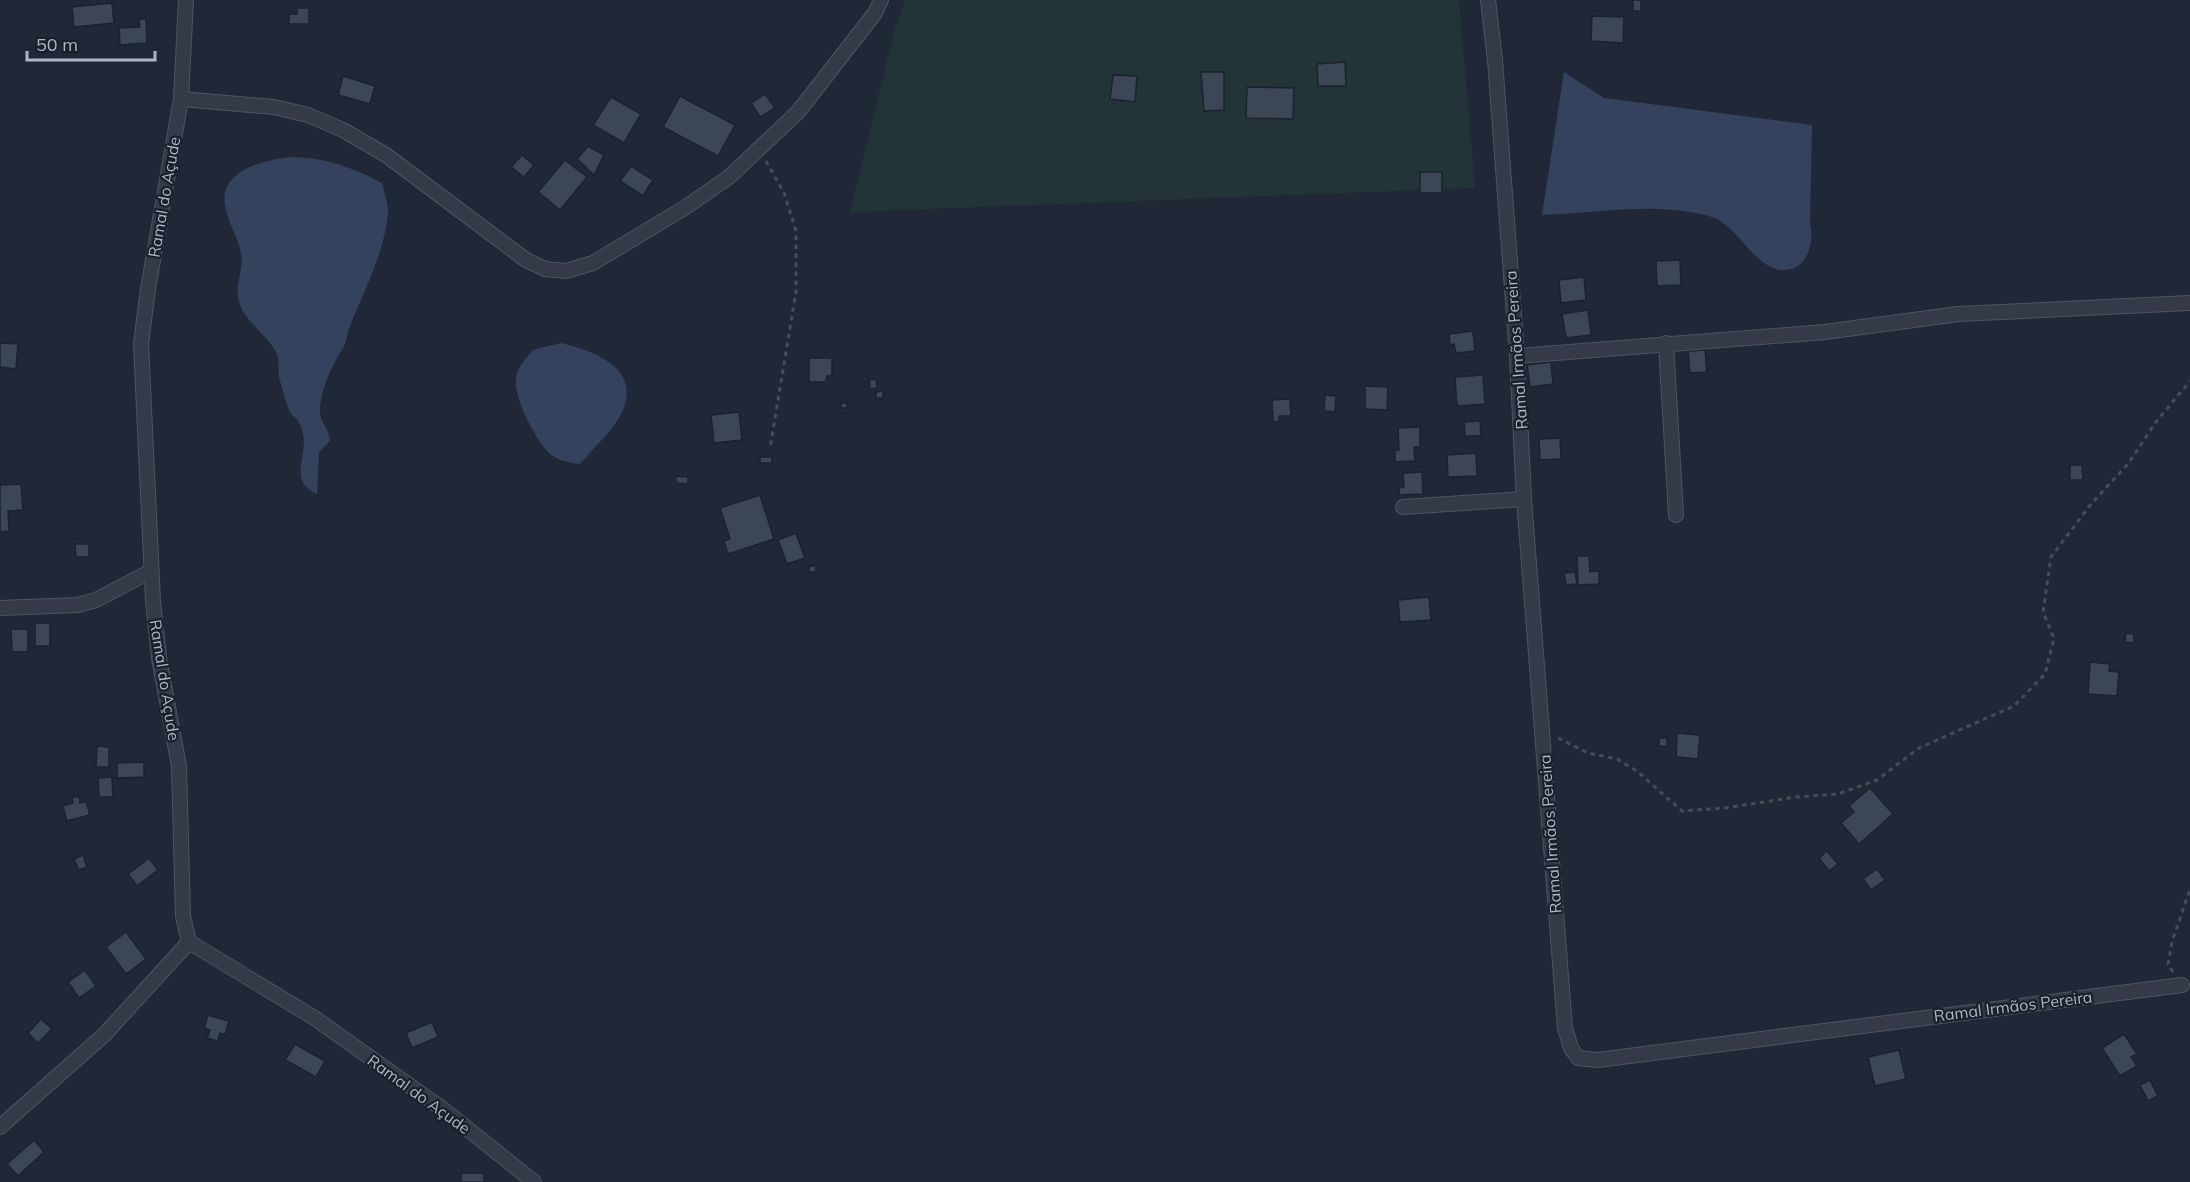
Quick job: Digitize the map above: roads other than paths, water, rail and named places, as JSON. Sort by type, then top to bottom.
[{"type":"street","name":"Ramal do Açude","points":[[186,0],[181,99],[148,288],[141,344],[151,571],[159,658],[179,766],[182,894],[189,942],[313,1017],[444,1110],[534,1182]]},
{"type":"street","points":[[181,99],[274,107],[308,115],[343,130],[386,155],[506,246],[545,269],[566,271],[593,263],[686,207],[729,177],[798,112],[874,13],[881,0]]},
{"type":"street","name":"Ramal Irmãos Pereira","points":[[1488,0],[1517,356],[1524,499],[1565,1028],[1570,1048],[1578,1058],[1608,1058],[2182,985]]},
{"type":"street","points":[[1517,356],[1825,332],[1958,314],[2190,303]]},
{"type":"street","points":[[1666,343],[1676,515]]},
{"type":"street","points":[[1404,507],[1524,499]]},
{"type":"street","points":[[0,608],[78,605],[96,600],[151,571]]},
{"type":"street","points":[[0,1127],[104,1035],[189,942]]},
{"type":"water","points":[[1564,72],[1604,98],[1812,125],[1811,239],[1803,261],[1790,269],[1781,270],[1772,267],[1754,254],[1721,221],[1691,212],[1627,209],[1542,215]]},
{"type":"water","points":[[290,157],[338,164],[382,183],[388,210],[386,229],[378,257],[344,346],[331,370],[322,395],[320,416],[330,441],[319,452],[317,494],[307,488],[302,480],[303,433],[299,422],[287,405],[279,378],[277,354],[270,342],[247,317],[239,303],[241,253],[225,205],[225,193],[229,183],[236,175],[257,164]]},
{"type":"water","points":[[561,343],[583,349],[615,367],[624,379],[627,392],[624,408],[615,425],[579,464],[567,462],[549,453],[531,427],[517,392],[517,373],[533,350]]}]
